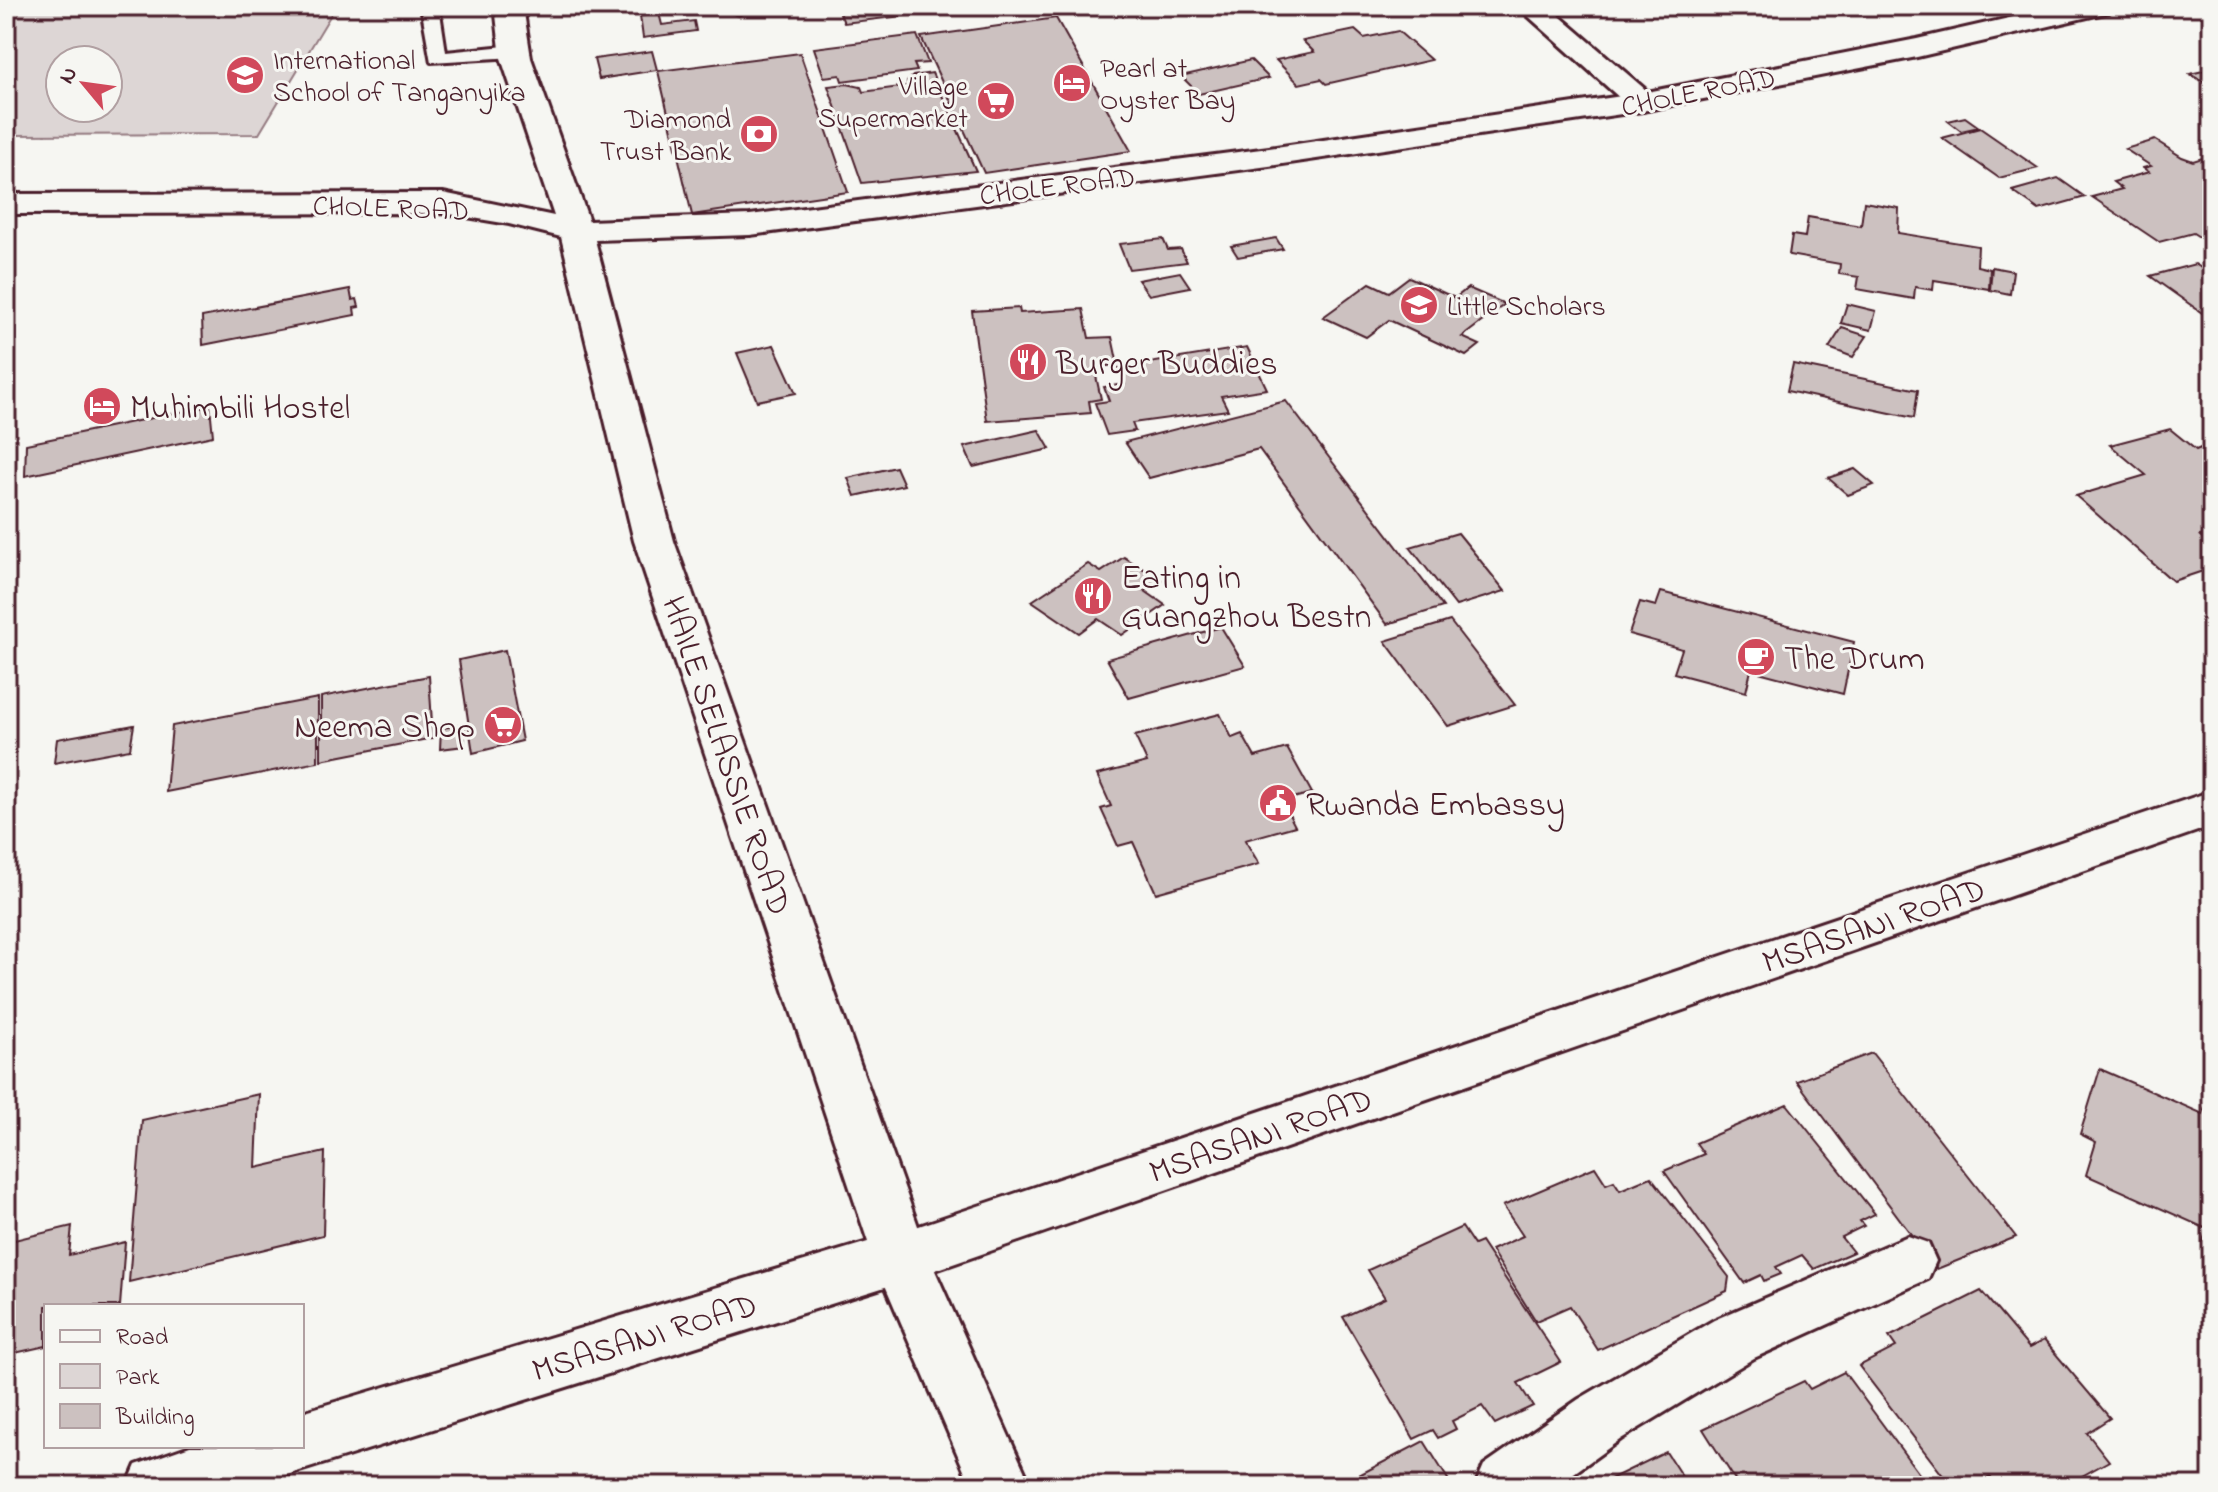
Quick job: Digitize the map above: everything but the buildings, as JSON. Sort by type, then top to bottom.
[{"type":"street","name":"HAILE SELASSIE ROAD","points":[[509,6],[515,51],[576,231],[654,541],[901,1257],[1001,1486]]},
{"type":"street","points":[[1531,6],[1642,102]]},
{"type":"street","name":"CHOLE ROAD","points":[[6,204],[443,203],[510,214],[576,231],[750,225],[1253,159],[1642,102],[1917,48],[2099,6]]},
{"type":"street","name":"MSASANI ROAD","points":[[304,1440],[901,1257],[2212,808]]},
{"type":"street","points":[[1505,1486],[1600,1419],[1734,1339],[1908,1261]]},
{"type":"street","points":[[157,1486],[280,1448]]},
{"type":"lane","points":[[430,6],[438,58],[515,51]]},
{"type":"green space","points":[[6,6],[336,6],[259,134],[6,135]]},
{"type":"place","name":"International School of Tanganyika","points":[[245,75]]},
{"type":"place","name":"Pearl at Oyster Bay","points":[[1072,83]]},
{"type":"place","name":"Village Supermarket","points":[[996,101]]},
{"type":"place","name":"Diamond Trust Bank","points":[[759,134]]},
{"type":"place","name":"Little Scholars","points":[[1419,305]]},
{"type":"place","name":"Burger Buddies","points":[[1028,362]]},
{"type":"place","name":"Muhimbili Hostel","points":[[102,406]]},
{"type":"place","name":"Eating in Guangzhou Bestn","points":[[1093,596]]},
{"type":"place","name":"The Drum","points":[[1756,657]]},
{"type":"place","name":"Neema Shop","points":[[503,725]]},
{"type":"place","name":"Rwanda Embassy","points":[[1278,803]]}]
